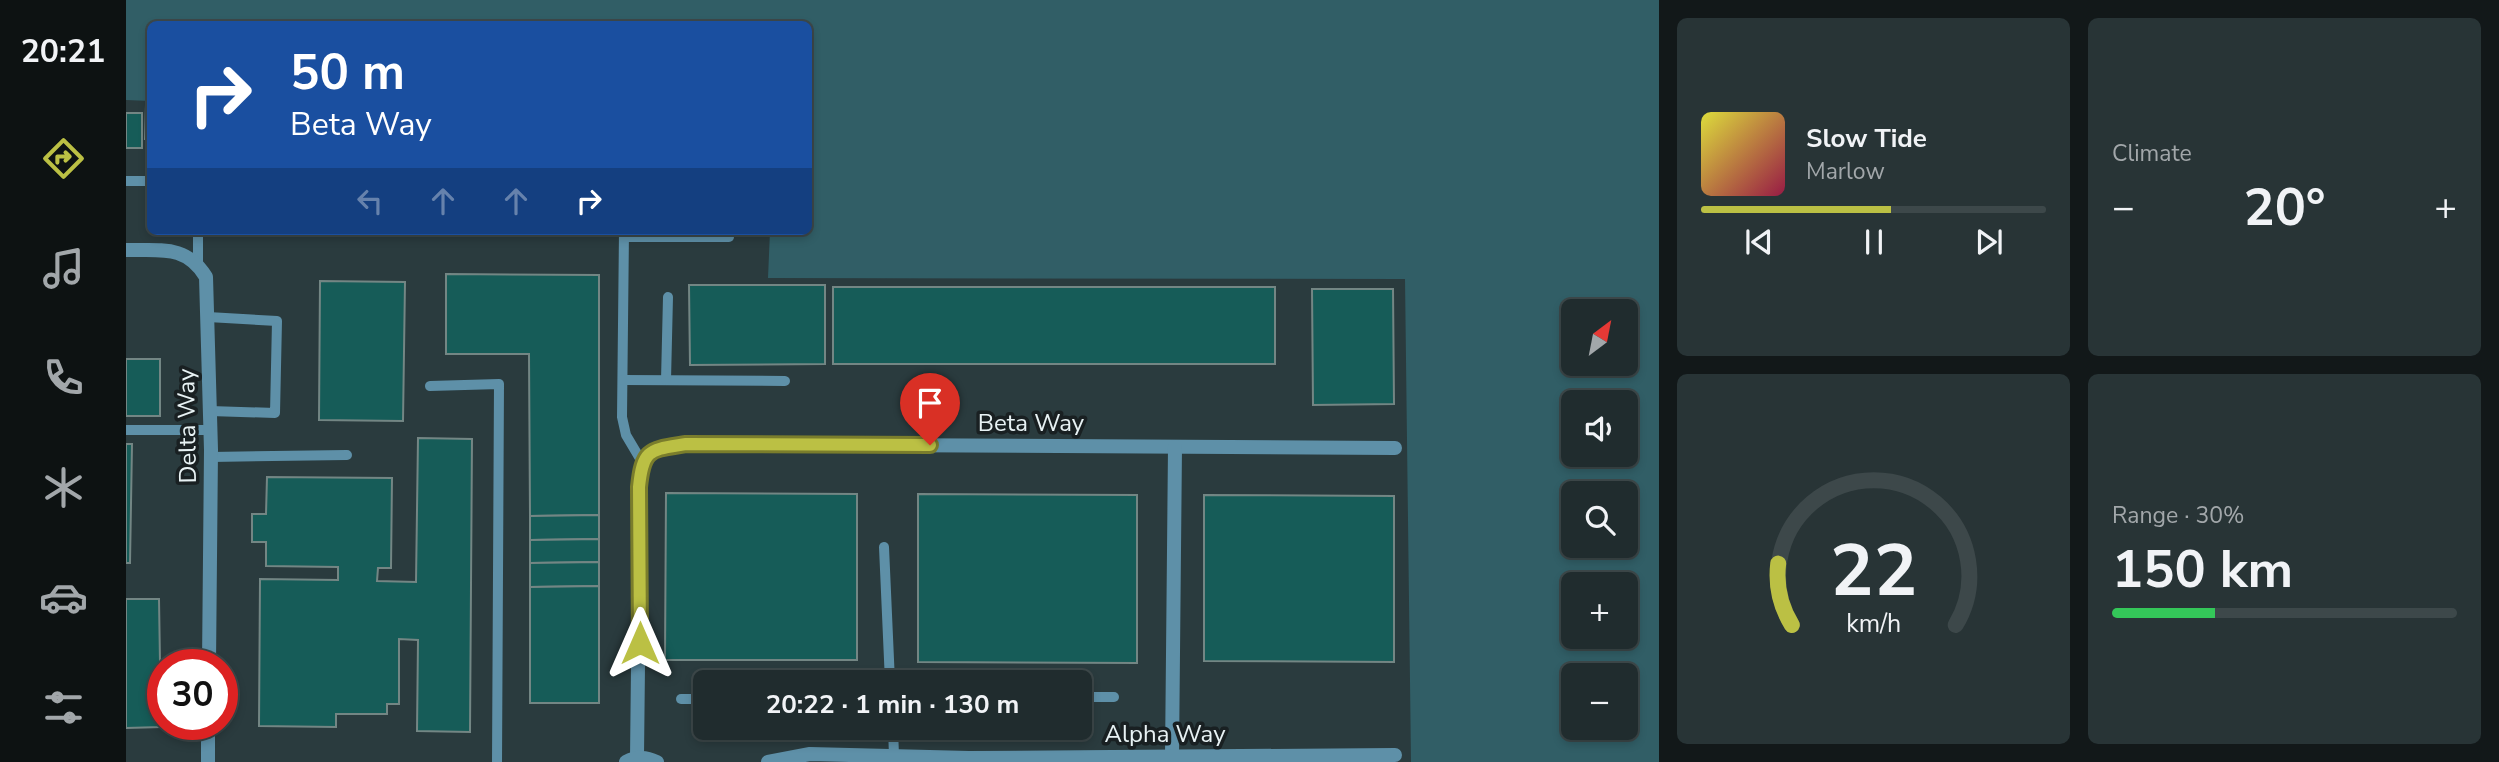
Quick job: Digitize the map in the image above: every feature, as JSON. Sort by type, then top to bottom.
[{"type":"street","points":[[126,250],[172,251],[187,256],[198,264]]},
{"type":"street","name":"Delta Way","points":[[198,264],[206,277],[208,317],[211,430],[209,649]]},
{"type":"street","name":"Beta Way","points":[[642,462],[648,455],[663,448],[686,444],[1395,448]]},
{"type":"street","points":[[1172,757],[1175,447]]},
{"type":"street","points":[[642,462],[639,487],[632,760],[657,762]]},
{"type":"street","points":[[208,740],[208,762]]},
{"type":"street","name":"Alpha Way","points":[[768,762],[810,754],[934,759],[1363,759],[1395,754]]},
{"type":"lane","points":[[126,181],[147,181]]},
{"type":"lane","points":[[198,235],[198,264]]},
{"type":"lane","points":[[624,235],[622,417],[626,435],[642,462]]},
{"type":"lane","points":[[711,235],[729,237]]},
{"type":"lane","points":[[666,380],[668,297]]},
{"type":"lane","points":[[208,317],[277,321],[275,413],[210,411]]},
{"type":"lane","points":[[623,380],[785,382]]},
{"type":"lane","points":[[430,386],[499,383],[497,762]]},
{"type":"lane","points":[[126,430],[211,430]]},
{"type":"lane","points":[[211,457],[347,455]]},
{"type":"lane","points":[[884,547],[889,670]]},
{"type":"lane","points":[[1092,697],[1114,697]]},
{"type":"lane","points":[[681,699],[693,699]]},
{"type":"lane","points":[[893,740],[894,756]]},
{"type":"shaded area","points":[[126,0],[1659,0],[1659,762],[1411,762],[1405,279],[768,278],[770,235],[812,235],[812,21],[147,21],[147,101],[126,100]]},
{"type":"building","points":[[146,105],[147,105],[147,139]]},
{"type":"building","points":[[126,113],[142,113],[142,148],[126,148]]},
{"type":"building","points":[[446,274],[599,275],[599,515],[530,516],[529,354],[446,354]]},
{"type":"building","points":[[320,281],[405,282],[403,421],[319,420]]},
{"type":"building","points":[[689,285],[825,285],[825,364],[690,365]]},
{"type":"building","points":[[833,287],[1275,287],[1275,364],[833,364]]},
{"type":"building","points":[[1312,289],[1393,289],[1394,404],[1313,405]]},
{"type":"building","points":[[126,359],[160,359],[160,416],[126,416]]},
{"type":"building","points":[[418,438],[472,439],[470,732],[417,731],[418,640],[399,639],[399,704],[387,704],[387,714],[336,714],[336,727],[259,726],[260,579],[338,580],[338,567],[266,566],[266,542],[252,542],[252,514],[266,514],[267,477],[392,478],[391,568],[378,568],[377,581],[416,582]]},
{"type":"building","points":[[126,444],[132,444],[130,563],[126,563]]},
{"type":"building","points":[[666,493],[857,494],[857,660],[665,660]]},
{"type":"building","points":[[918,494],[1137,495],[1137,663],[918,662]]},
{"type":"building","points":[[1204,495],[1394,496],[1394,662],[1204,661]]},
{"type":"building","points":[[599,515],[599,539],[530,540],[530,516]]},
{"type":"building","points":[[599,539],[599,562],[530,563],[530,540]]},
{"type":"building","points":[[599,562],[599,586],[530,587],[530,563]]},
{"type":"building","points":[[599,586],[599,703],[530,703],[530,587]]},
{"type":"building","points":[[126,599],[159,599],[160,649],[147,649],[147,727],[126,728]]},
{"type":"route","points":[[640,643],[639,487],[642,462],[648,455],[663,448],[686,444],[930,445]]}]
